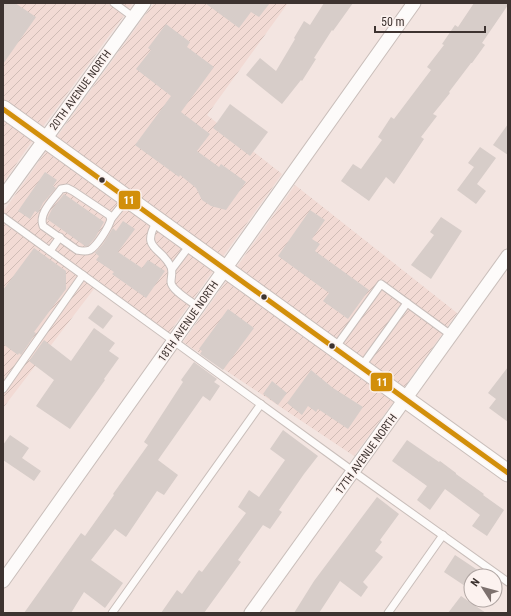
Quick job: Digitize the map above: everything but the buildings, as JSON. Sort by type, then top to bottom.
[{"type":"street","name":"20TH AVENUE NORTH","points":[[3,197],[144,3]]},
{"type":"street","name":"18TH AVENUE NORTH","points":[[3,581],[414,3]]},
{"type":"street","points":[[3,109],[508,473]]},
{"type":"street","name":"17TH AVENUE NORTH","points":[[251,613],[406,400],[508,256]]},
{"type":"lane","points":[[114,3],[133,17]]},
{"type":"lane","points":[[111,219],[108,215],[67,188],[61,189],[43,215],[41,221],[43,226],[78,250],[84,252],[95,246],[110,225],[111,219],[127,199]]},
{"type":"lane","points":[[3,217],[508,582]]},
{"type":"lane","points":[[157,220],[150,237],[151,244],[168,262],[172,269]]},
{"type":"lane","points":[[50,251],[60,237]]},
{"type":"lane","points":[[190,244],[172,269],[171,283],[174,288],[198,307]]},
{"type":"lane","points":[[3,389],[83,275]]},
{"type":"lane","points":[[335,348],[381,284],[451,335]]},
{"type":"lane","points":[[361,368],[407,303]]},
{"type":"lane","points":[[112,613],[261,404]]},
{"type":"lane","points":[[388,613],[443,535]]},
{"type":"shaded area","points":[[3,3],[133,3],[42,128],[3,100]]},
{"type":"shaded area","points":[[154,3],[288,3],[207,115],[282,174],[222,258],[56,138]]},
{"type":"shaded area","points":[[3,119],[33,140],[3,183]]},
{"type":"shaded area","points":[[47,150],[213,271],[169,333],[97,285],[3,408],[3,212]]},
{"type":"shaded area","points":[[295,185],[457,313],[403,389],[236,268]]},
{"type":"shaded area","points":[[227,280],[394,401],[354,456],[183,342]]},
{"type":"transit line","name":"11","points":[[3,109],[508,473]]}]
